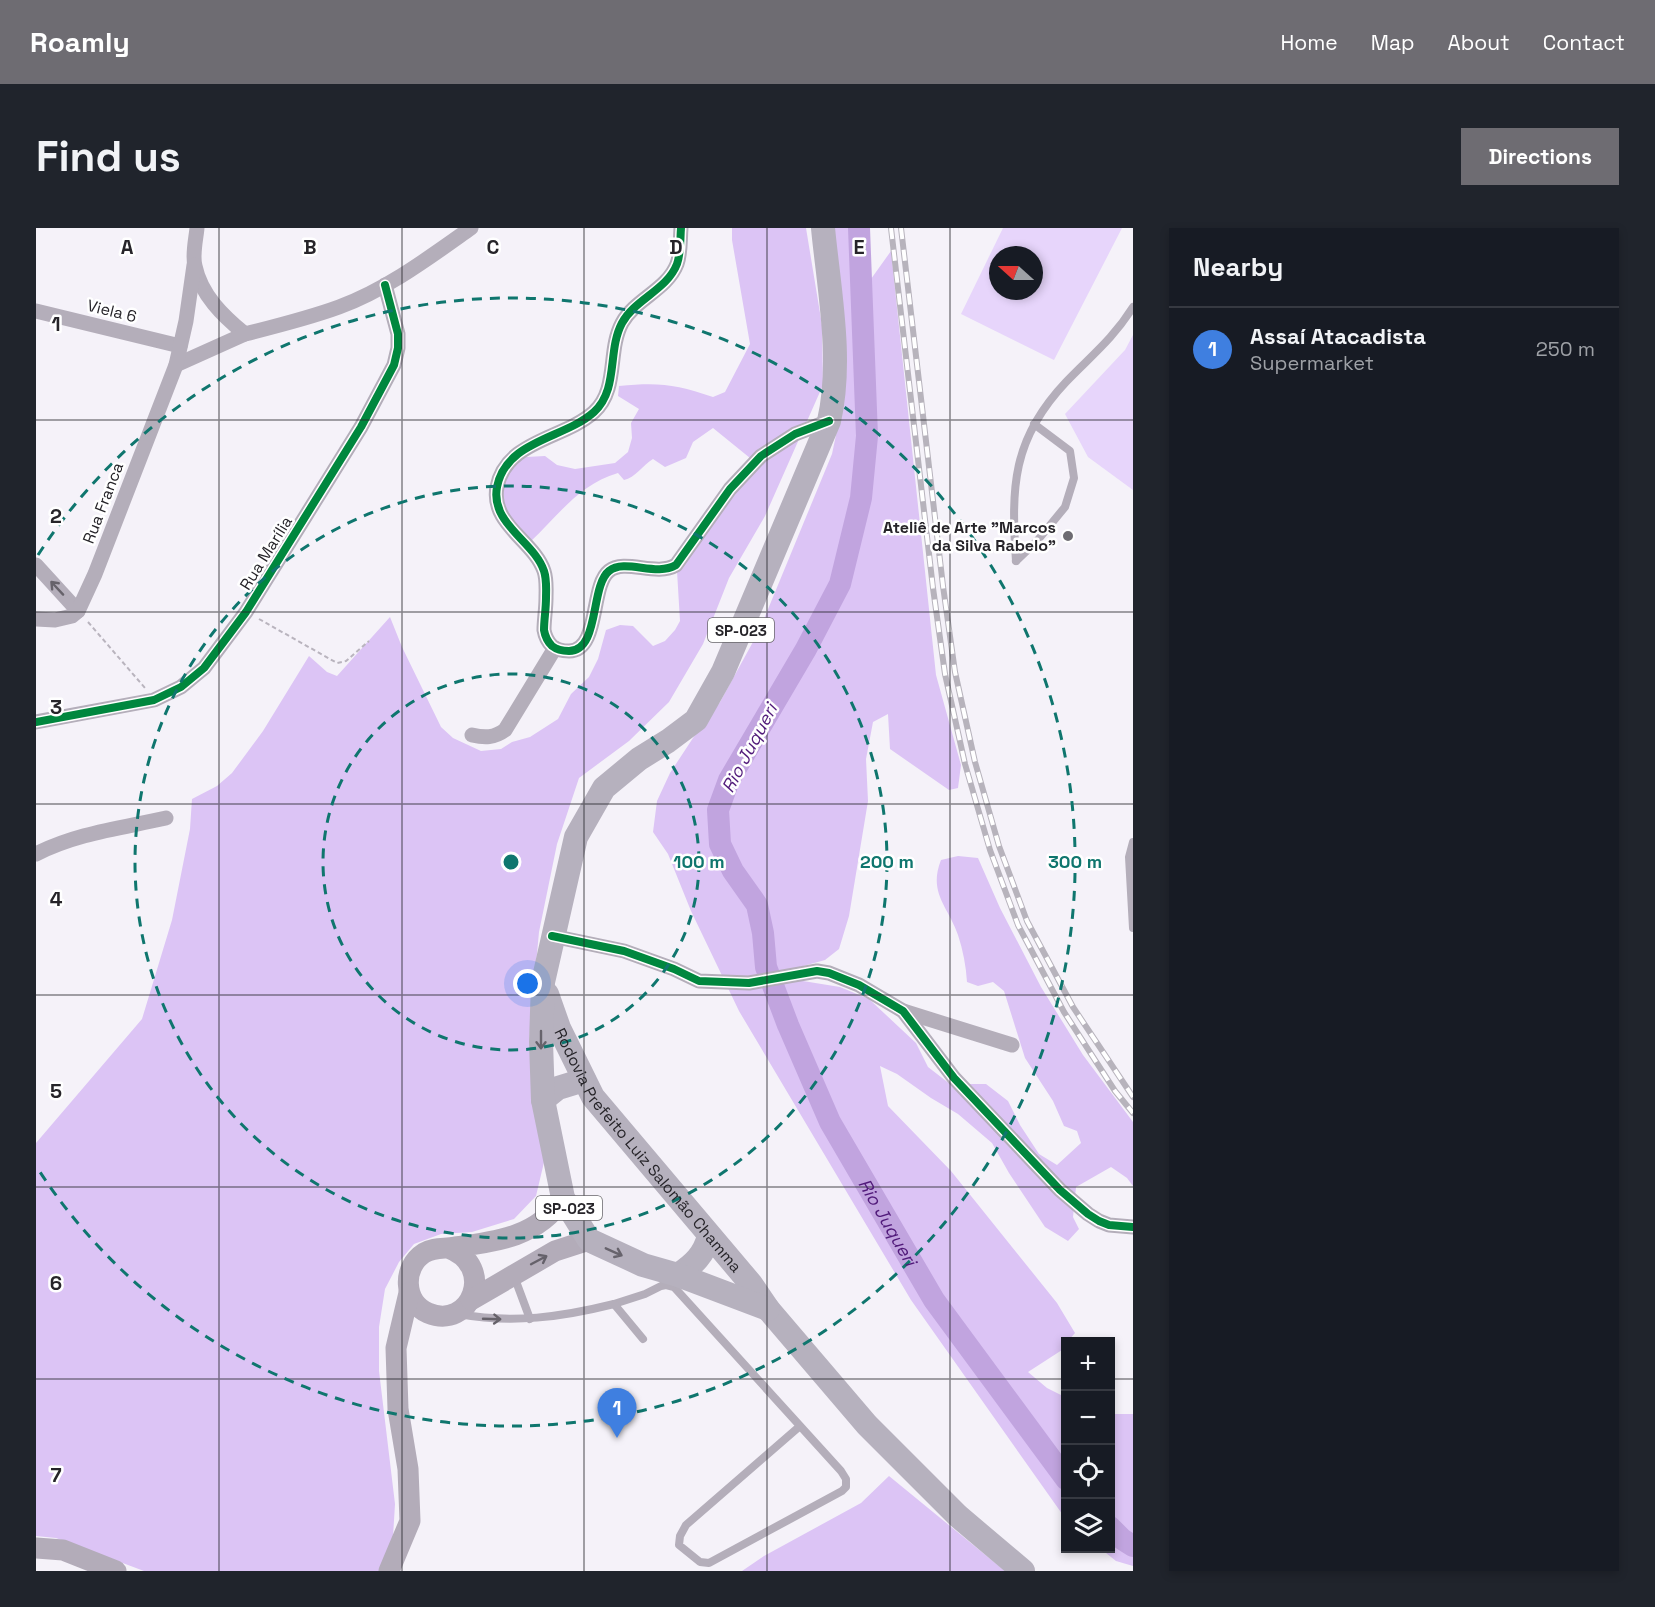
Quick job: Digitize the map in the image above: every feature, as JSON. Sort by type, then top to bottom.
[{"type":"main road","name":"Rodovia Prefeito Luiz Salomão Chamma","points":[[768,1309],[678,1275],[643,1265],[589,1240],[563,1198],[543,1100],[541,1042],[543,982],[576,837],[604,788],[639,759],[696,720],[711,696],[830,421],[834,401],[835,370],[823,228]]},
{"type":"main road","name":"Rodovia Prefeito Luiz Salomão Chamma","points":[[543,982],[560,1028],[593,1096],[751,1284],[768,1309],[867,1425],[958,1516],[1023,1571]]},
{"type":"main road","points":[[543,1100],[558,1088],[584,1080]]},
{"type":"main road","points":[[389,1571],[410,1521],[408,1469],[398,1409],[396,1348],[409,1293],[410,1270],[425,1252],[436,1248],[501,1240],[522,1234],[542,1222],[563,1198]]},
{"type":"main road","points":[[678,1275],[701,1256],[709,1236]]},
{"type":"main road","points":[[409,1293],[423,1311],[444,1316],[555,1251],[589,1240]]},
{"type":"main road","points":[[448,1248],[459,1252],[467,1259],[476,1279],[475,1290],[462,1307]]},
{"type":"main road","points":[[36,1548],[63,1550],[116,1571]]},
{"type":"street","name":"Rua Franca","points":[[78,611],[176,365],[194,265],[197,228]]},
{"type":"street","points":[[176,365],[245,334],[282,326],[341,306],[385,285],[471,228]]},
{"type":"street","points":[[681,228],[680,253],[675,269],[668,278],[630,310],[621,324],[615,342],[609,383],[603,400],[594,412],[582,420],[519,453],[507,464],[496,489],[498,507],[503,518],[538,559],[544,571],[546,596],[544,631],[549,642],[555,648],[574,651],[580,648],[586,641],[608,572],[621,567],[657,570],[668,569],[676,565],[730,489],[761,456],[795,434],[830,421]]},
{"type":"street","points":[[194,265],[207,294],[217,309],[245,334]]},
{"type":"street","name":"Rua Marília","points":[[36,722],[154,700],[181,687],[204,668],[246,612],[361,427],[393,365],[398,348],[398,334],[385,285]]},
{"type":"street","name":"Viela 6","points":[[36,311],[180,346]]},
{"type":"street","points":[[36,565],[78,611],[65,619],[36,619]]},
{"type":"street","points":[[472,735],[492,737],[505,730],[555,648]]},
{"type":"street","points":[[36,854],[98,831],[166,818]]},
{"type":"street","points":[[552,936],[624,951],[699,981],[749,983],[786,975],[817,971],[829,972],[867,989],[903,1011],[1012,1045]]},
{"type":"street","points":[[903,1011],[954,1078],[1060,1190],[1099,1221],[1120,1227],[1133,1227]]},
{"type":"lane","points":[[1034,424],[1070,451],[1074,478],[1065,507],[1037,541],[1016,561],[1014,522],[1016,473],[1025,443],[1034,424],[1065,383],[1110,339],[1133,307]]},
{"type":"lane","points":[[1133,842],[1129,857],[1133,928]]},
{"type":"lane","points":[[514,1276],[530,1319]]},
{"type":"lane","points":[[462,1307],[483,1319],[530,1319],[614,1304],[661,1286],[674,1287],[841,1471],[846,1479],[846,1487],[842,1491],[709,1563],[700,1562],[679,1545],[680,1536],[686,1526],[800,1426]]},
{"type":"lane","points":[[614,1304],[643,1339]]},
{"type":"path","points":[[78,611],[154,700]]},
{"type":"path","points":[[246,612],[337,663],[346,661],[369,641]]},
{"type":"shaded area","points":[[732,228],[806,228],[822,325],[823,385],[765,516],[729,578],[703,644],[669,702],[629,741],[579,778],[557,844],[539,932],[529,1040],[545,1158],[536,1196],[514,1219],[472,1232],[441,1234],[414,1244],[399,1262],[385,1289],[379,1327],[379,1371],[395,1504],[393,1537],[386,1561],[379,1571],[144,1571],[56,1538],[36,1536],[36,1143],[142,1019],[172,920],[190,829],[192,799],[217,786],[232,773],[263,731],[309,656],[327,672],[337,676],[390,617],[441,727],[453,738],[481,751],[501,749],[512,742],[530,737],[558,719],[571,694],[589,677],[598,659],[606,630],[620,625],[633,626],[653,646],[665,641],[680,621],[677,571],[750,458],[713,428],[693,442],[686,458],[665,467],[653,459],[628,479],[624,480],[618,473],[591,485],[570,502],[530,542],[500,507],[509,465],[526,457],[545,456],[557,465],[575,469],[615,463],[628,452],[632,438],[631,423],[639,409],[618,396],[619,386],[667,385],[713,397],[725,392],[750,344],[732,240]]},
{"type":"shaded area","points":[[833,228],[855,228],[858,286],[866,286],[891,251],[936,675],[961,765],[958,788],[949,790],[890,749],[888,714],[873,722],[866,759],[868,801],[849,916],[839,949],[825,960],[796,968],[803,981],[840,987],[869,999],[916,1043],[928,1067],[950,1084],[986,1084],[1008,1101],[1039,1154],[1057,1165],[1081,1143],[1077,1131],[1064,1126],[1053,1101],[1025,1058],[1004,991],[993,982],[978,986],[967,982],[958,935],[938,891],[937,882],[941,860],[958,856],[978,858],[1000,908],[1041,987],[1083,1055],[1133,1122],[1133,1186],[1127,1178],[1111,1167],[1076,1187],[1073,1217],[1079,1229],[1068,1241],[1045,1227],[992,1143],[958,1114],[897,1074],[880,1066],[888,1106],[951,1171],[1057,1303],[1075,1333],[1072,1337],[1061,1337],[1061,1351],[1028,1372],[1047,1388],[1061,1395],[1061,1512],[911,1300],[739,1011],[691,911],[668,854],[653,832],[657,801],[670,773],[720,702],[759,631],[832,454],[844,397]]},
{"type":"shaded area","points":[[1003,228],[1122,228],[1054,360],[961,314],[989,257],[989,300],[1043,300],[1043,246],[994,246]]},
{"type":"shaded area","points":[[1133,335],[1133,490],[1088,457],[1065,414],[1125,350]]},
{"type":"shaded area","points":[[1115,1414],[1133,1414],[1133,1566],[1116,1561],[1106,1553],[1115,1553]]},
{"type":"shaded area","points":[[889,1476],[1005,1571],[742,1571],[764,1556],[861,1503]]},
{"type":"waterway","name":"Rio Juqueri","points":[[859,228],[867,436],[861,498],[840,584],[806,649],[729,780],[718,810],[720,844],[733,871],[757,905],[763,933],[766,967],[788,1025],[830,1122],[934,1300],[1061,1472]]},
{"type":"waterway","name":"Rio Juqueri","points":[[1115,1532],[1133,1546]]},
{"type":"railway","points":[[891,228],[933,588],[945,674],[965,764],[990,850],[1018,925],[1064,1012],[1115,1091],[1133,1113]]},
{"type":"railway","points":[[901,228],[943,586],[955,672],[975,762],[999,846],[1027,921],[1073,1007],[1133,1097]]},
{"type":"cycle path","points":[[681,228],[679,255],[672,273],[659,288],[635,307],[622,323],[615,345],[610,381],[602,403],[582,421],[538,442],[512,459],[503,471],[497,487],[500,512],[539,560],[544,571],[546,578],[544,630],[551,644],[558,649],[569,651],[579,648],[586,641],[599,590],[609,571],[623,566],[659,569],[676,565],[730,489],[761,456],[795,434],[829,421]]},
{"type":"cycle path","points":[[36,722],[154,700],[181,687],[204,668],[246,612],[361,427],[394,365],[398,334],[385,285]]},
{"type":"cycle path","points":[[552,936],[624,951],[674,969],[699,981],[749,983],[817,971],[829,973],[859,985],[903,1011],[954,1078],[1060,1190],[1099,1221],[1109,1225],[1133,1227]]},
{"type":"place","name":"Ateliê de Arte \"Marcos da Silva Rabelo\"","points":[[1068,536]]},
{"type":"place","name":"Assaí Atacadista","points":[[617,1438]]}]
